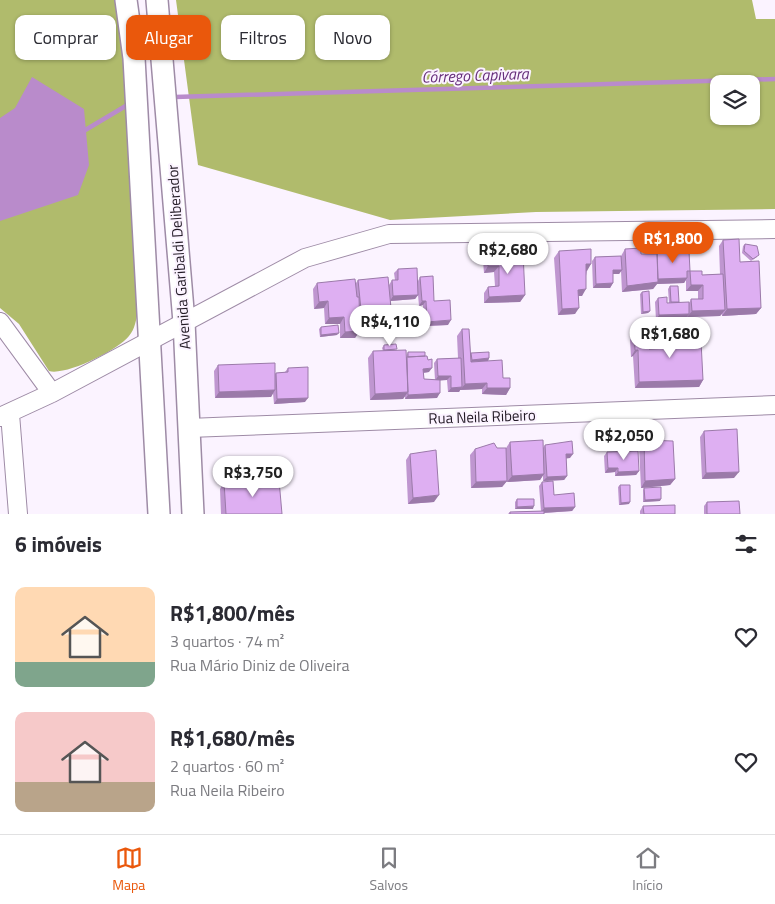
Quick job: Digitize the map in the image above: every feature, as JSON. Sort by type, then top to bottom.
[{"type":"street","points":[[126,0],[134,58],[151,338],[159,514]]},
{"type":"street","name":"Avenida Garibaldi Deliberador","points":[[158,0],[184,322],[193,514]]},
{"type":"street","points":[[18,514],[5,415],[52,393],[151,338],[305,258],[389,234],[775,229]]},
{"type":"street","points":[[0,322],[52,393]]},
{"type":"street","name":"Rua Neila Ribeiro","points":[[189,428],[775,405]]},
{"type":"green space","points":[[0,0],[118,0],[124,23],[138,311],[133,330],[123,342],[91,361],[67,370],[49,371],[19,324],[0,308]]},
{"type":"green space","points":[[176,0],[752,0],[756,19],[775,19],[775,209],[536,212],[390,220],[198,165],[184,60],[211,60],[211,15],[178,15]]},
{"type":"shaded area","points":[[32,77],[84,109],[89,165],[78,195],[0,221],[0,118],[15,108]]},
{"type":"building","points":[[739,239],[740,262],[759,261],[761,308],[727,309],[723,240]]},
{"type":"building","points":[[745,244],[757,246],[759,255],[753,259],[744,251]]},
{"type":"building","points":[[641,248],[641,254],[657,254],[658,282],[627,286],[625,249]]},
{"type":"building","points":[[591,249],[591,264],[586,264],[586,289],[578,290],[579,308],[562,309],[559,251]]},
{"type":"building","points":[[657,249],[686,249],[689,251],[690,271],[687,271],[687,278],[658,279]]},
{"type":"building","points":[[523,253],[525,295],[489,297],[488,287],[499,286],[499,266],[488,266],[488,254]]},
{"type":"building","points":[[621,256],[622,270],[613,270],[613,283],[596,284],[595,257]]},
{"type":"building","points":[[417,268],[418,295],[393,296],[392,280],[398,280],[398,269]]},
{"type":"building","points":[[690,271],[702,271],[702,275],[723,274],[725,310],[692,311],[691,299],[703,299],[703,285],[691,285]]},
{"type":"building","points":[[433,276],[434,301],[450,300],[451,320],[427,322],[426,301],[422,301],[420,277]]},
{"type":"building","points":[[388,277],[391,308],[369,310],[371,328],[363,329],[358,280]]},
{"type":"building","points":[[355,279],[357,297],[359,297],[360,331],[345,332],[344,317],[329,318],[328,301],[319,302],[317,283]]},
{"type":"building","points":[[670,286],[678,286],[679,302],[671,302]]},
{"type":"building","points":[[649,291],[650,311],[643,312],[642,292]]},
{"type":"building","points":[[667,297],[667,303],[689,302],[689,314],[659,315],[658,298]]},
{"type":"building","points":[[424,309],[425,327],[393,330],[392,312]]},
{"type":"building","points":[[338,325],[339,333],[321,335],[321,327]]},
{"type":"building","points":[[462,329],[469,329],[471,362],[502,360],[503,378],[510,378],[510,388],[487,388],[487,383],[465,384]]},
{"type":"building","points":[[634,333],[648,333],[649,349],[671,348],[671,335],[697,334],[697,341],[701,341],[703,380],[639,382],[638,350],[635,350]]},
{"type":"building","points":[[396,344],[397,349],[384,350],[384,345]]},
{"type":"building","points":[[406,350],[408,392],[375,394],[373,351]]},
{"type":"building","points":[[408,352],[425,352],[425,356],[408,357]]},
{"type":"building","points":[[489,352],[489,358],[472,360],[471,353]]},
{"type":"building","points":[[427,356],[428,360],[432,359],[432,368],[423,369],[424,379],[440,380],[440,393],[408,395],[407,357]]},
{"type":"building","points":[[461,358],[462,387],[451,388],[451,376],[438,376],[437,359]]},
{"type":"building","points":[[275,363],[275,390],[219,392],[218,365]]},
{"type":"building","points":[[308,367],[308,398],[277,399],[276,373],[288,372],[288,368]]},
{"type":"building","points":[[737,429],[739,472],[706,473],[704,431]]},
{"type":"building","points":[[543,440],[544,474],[512,476],[510,442]]},
{"type":"building","points":[[644,440],[673,441],[675,479],[645,481]]},
{"type":"building","points":[[572,441],[573,454],[566,454],[567,476],[547,477],[545,445]]},
{"type":"building","points":[[494,443],[497,448],[506,448],[507,481],[476,482],[475,449]]},
{"type":"building","points":[[436,450],[439,495],[413,498],[410,454]]},
{"type":"building","points":[[638,451],[639,471],[618,472],[618,468],[608,468],[607,452]]},
{"type":"building","points":[[279,480],[282,514],[226,514],[224,482]]},
{"type":"building","points":[[553,481],[554,495],[574,493],[575,507],[544,508],[542,482]]},
{"type":"building","points":[[620,485],[630,485],[630,502],[621,503]]},
{"type":"building","points":[[661,487],[661,499],[645,500],[644,488]]},
{"type":"building","points":[[517,499],[534,499],[534,506],[517,507]]},
{"type":"building","points":[[739,501],[740,514],[707,514],[707,502]]},
{"type":"building","points":[[675,505],[675,514],[644,514],[643,506]]},
{"type":"building","points":[[544,511],[544,514],[510,514],[510,512]]},
{"type":"waterway","name":"Córrego Capivara","points":[[175,97],[775,79]]},
{"type":"waterway","name":"Córrego Capivara","points":[[82,132],[129,104]]}]
